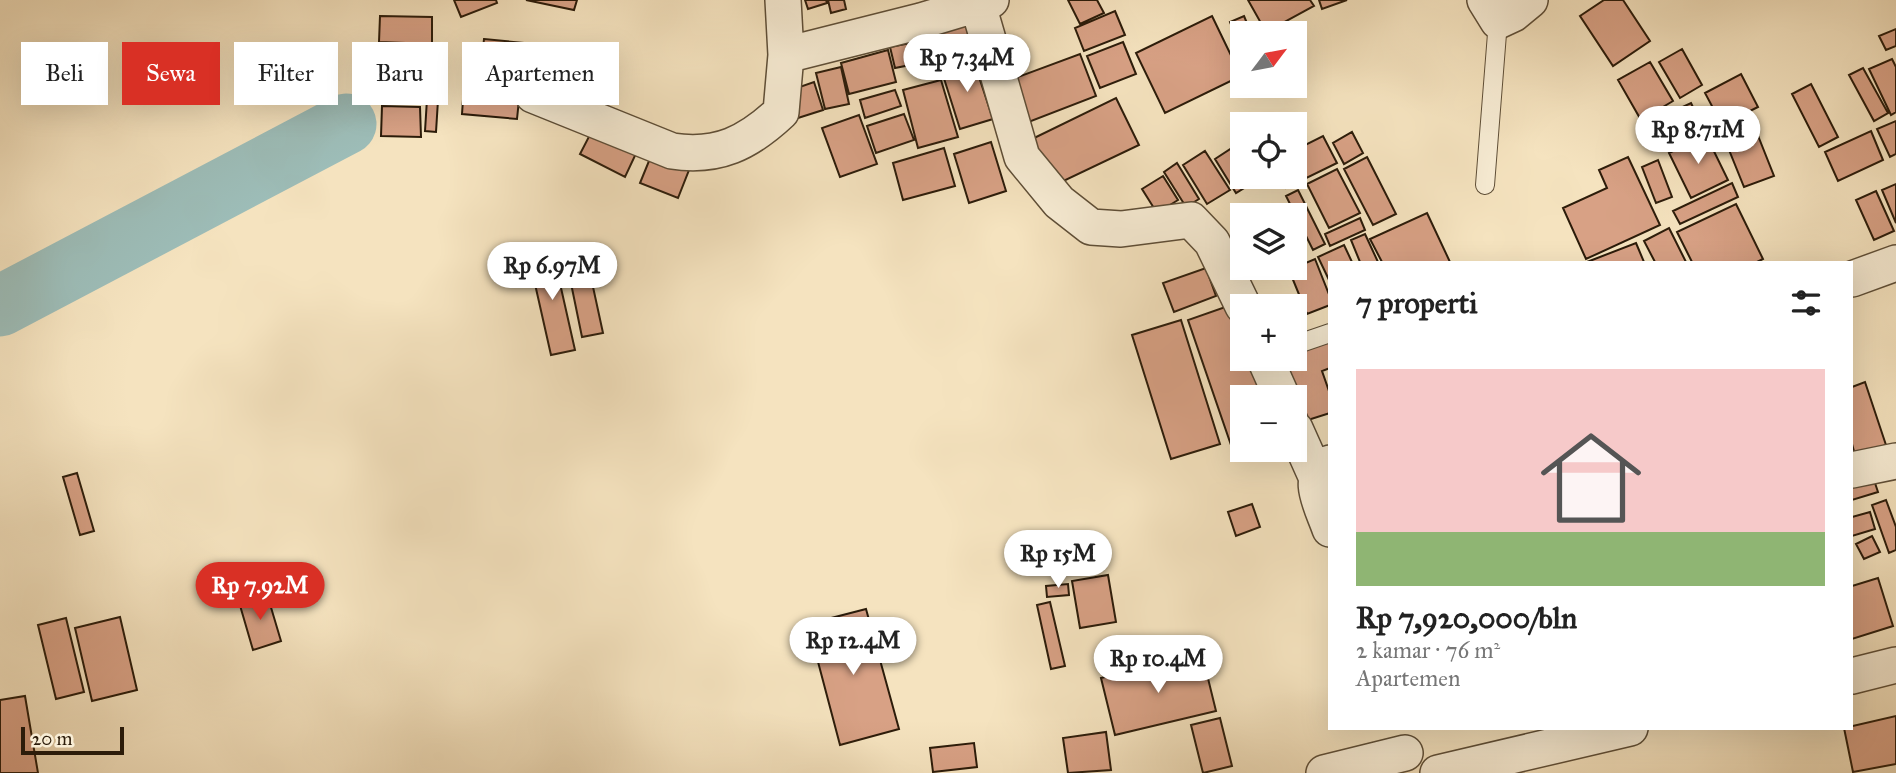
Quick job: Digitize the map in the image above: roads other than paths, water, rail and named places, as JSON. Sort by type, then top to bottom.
[{"type":"street","points":[[558,105],[672,151],[694,155],[738,144],[781,112],[786,55],[783,0]]},
{"type":"street","points":[[1491,10],[1513,14],[1530,0]]},
{"type":"street","points":[[786,55],[985,3],[1022,157],[1059,202],[1091,227],[1121,229],[1191,220],[1212,242],[1237,294]]},
{"type":"street","points":[[1853,279],[1896,263]]},
{"type":"street","points":[[1307,447],[1323,470],[1316,486],[1328,523]]},
{"type":"street","points":[[1853,470],[1896,461]]},
{"type":"street","points":[[1853,676],[1896,665]]},
{"type":"street","points":[[1438,773],[1621,730]]},
{"type":"street","points":[[1324,773],[1404,751]]},
{"type":"lane","points":[[1485,185],[1491,10]]},
{"type":"lane","points":[[1307,341],[1328,334]]},
{"type":"waterway","points":[[0,306],[346,124]]}]
